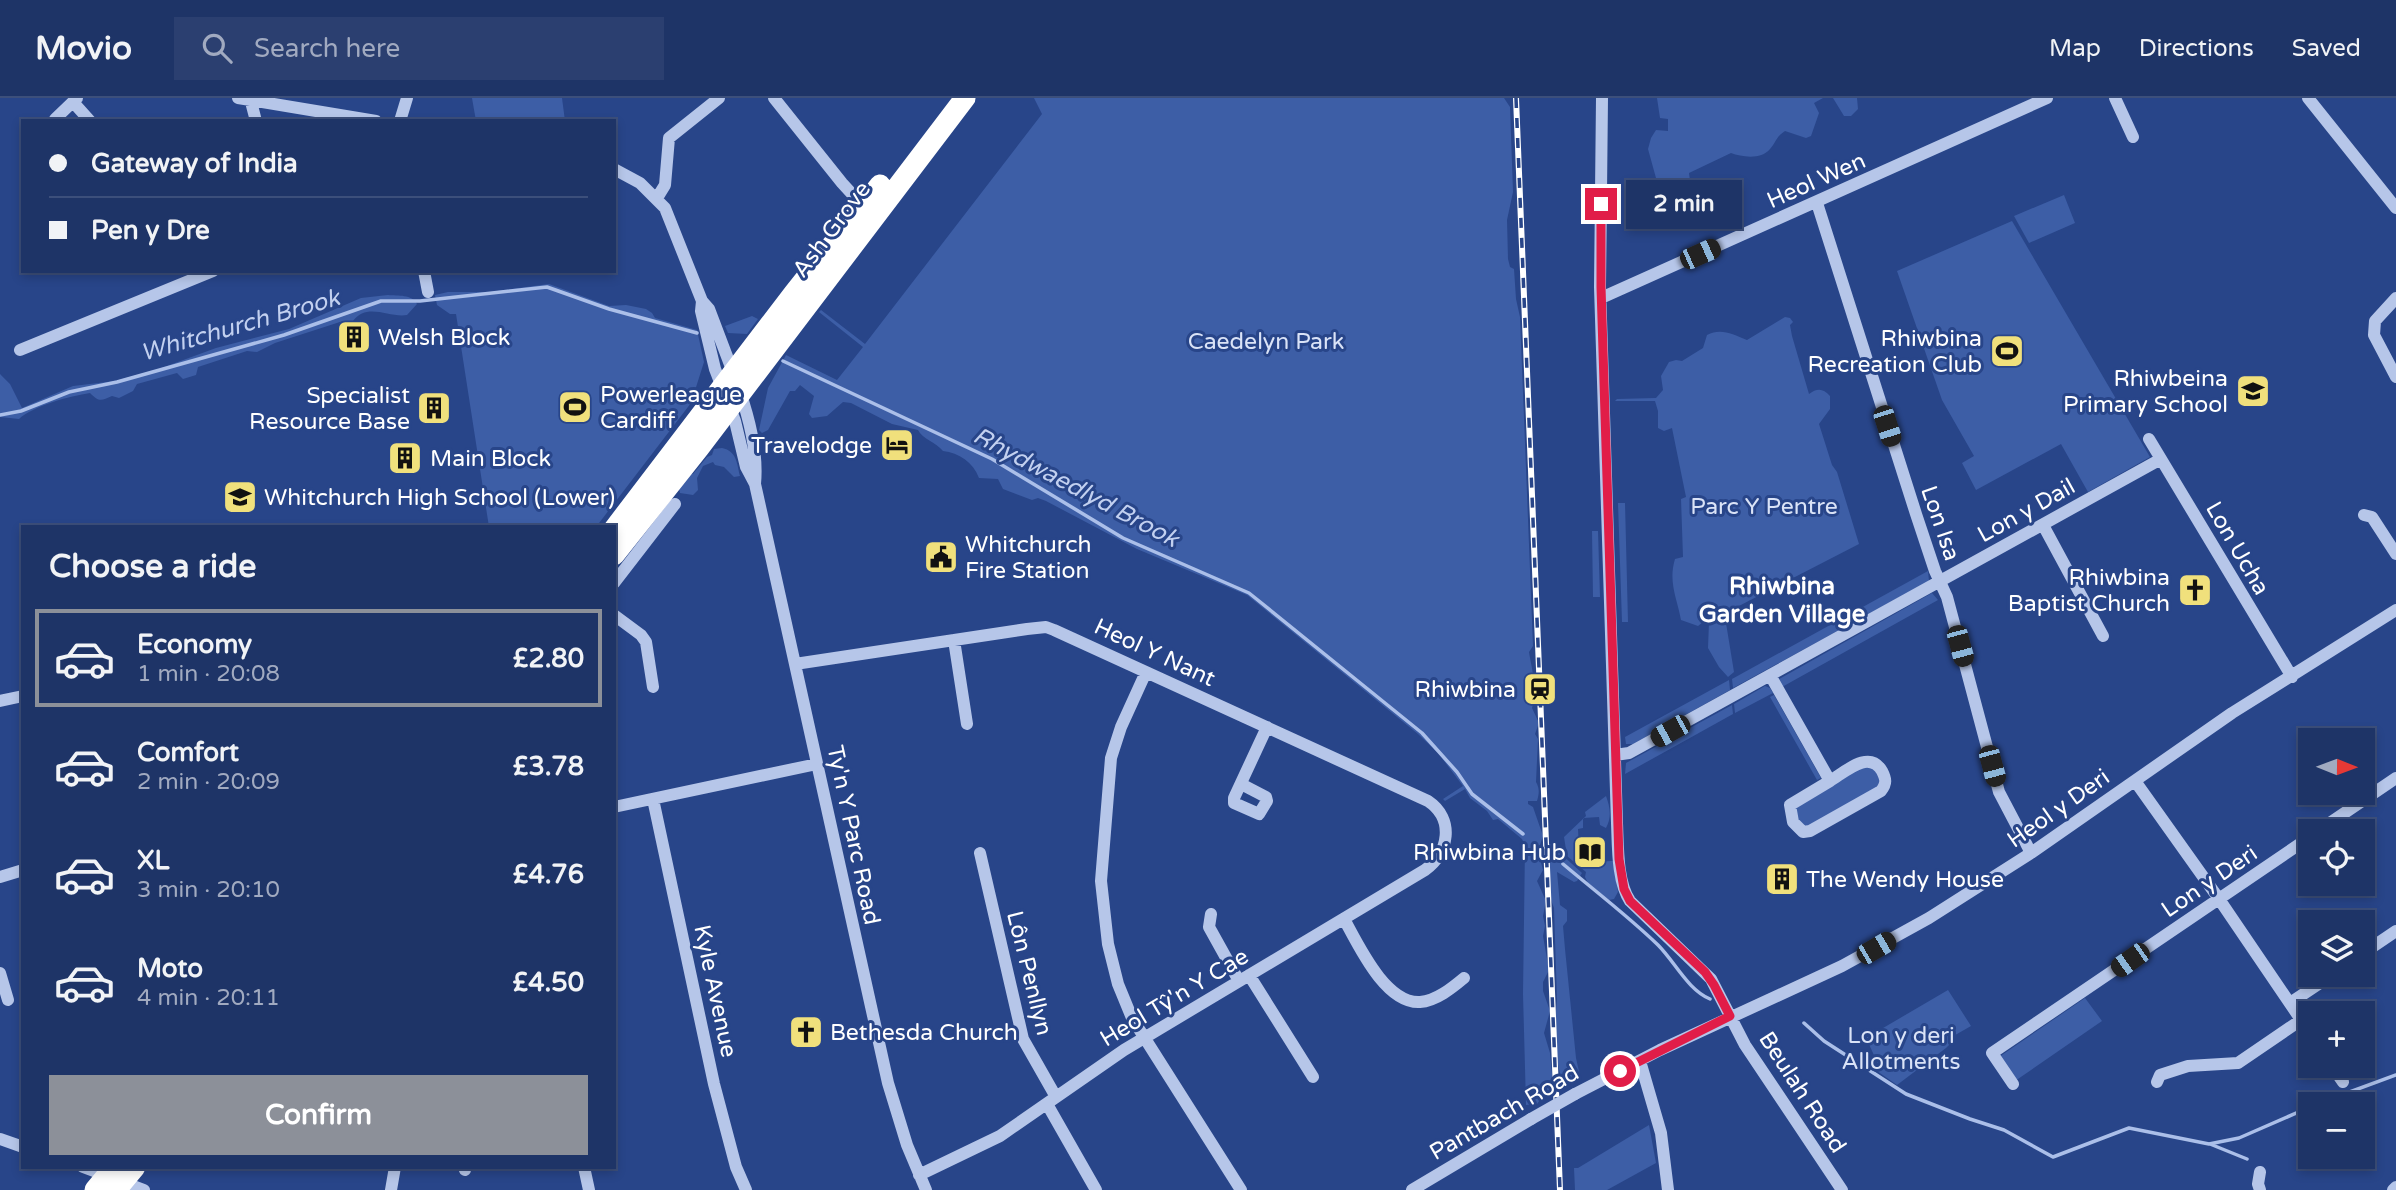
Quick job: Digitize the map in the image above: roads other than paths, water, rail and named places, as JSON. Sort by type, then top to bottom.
[{"type":"highway","name":"Ash Grove","points":[[731,390],[794,293],[948,98]]},
{"type":"highway","name":"Ash Grove","points":[[731,390],[965,98]]},
{"type":"highway","points":[[616,526],[731,390]]},
{"type":"highway","points":[[616,552],[731,390]]},
{"type":"street","points":[[401,119],[407,98]]},
{"type":"street","points":[[616,170],[640,183],[657,198],[665,186],[669,138],[719,98]]},
{"type":"street","points":[[775,98],[863,206]]},
{"type":"street","name":"Beulah Road","points":[[1602,98],[1601,298],[1615,755],[1619,859],[1627,896],[1705,972],[1745,1045],[1842,1190]]},
{"type":"street","name":"Heol Wen","points":[[1601,298],[2047,98]]},
{"type":"street","points":[[2115,98],[2133,137]]},
{"type":"street","points":[[2308,98],[2396,208]]},
{"type":"street","points":[[246,99],[255,119]]},
{"type":"street","points":[[246,99],[364,119]]},
{"type":"street","points":[[55,119],[75,100],[89,119]]},
{"type":"street","name":"Ty'n Y Parc Road","points":[[657,198],[670,217],[702,301],[701,311],[715,369],[745,407],[757,464],[755,484],[888,1083],[901,1129],[926,1190]]},
{"type":"street","name":"Lon Isa","points":[[1817,203],[1884,418],[1947,597],[1999,792],[2031,853]]},
{"type":"street","points":[[20,350],[208,273]]},
{"type":"street","points":[[424,273],[428,292]]},
{"type":"street","points":[[2396,298],[2375,321],[2374,335],[2396,377]]},
{"type":"street","name":"Lon Ucha","points":[[2149,439],[2292,677]]},
{"type":"street","name":"Lon y Dail","points":[[1615,755],[1629,753],[2161,459]]},
{"type":"street","points":[[616,580],[675,504]]},
{"type":"street","points":[[2364,515],[2372,517],[2396,554]]},
{"type":"street","points":[[2043,525],[2103,636]]},
{"type":"street","name":"Heol y Deri","points":[[1730,1016],[1842,966],[1935,914],[2031,853],[2232,713],[2396,610]]},
{"type":"street","points":[[616,616],[646,642],[653,687]]},
{"type":"street","name":"Heol Y Nant","points":[[795,664],[1046,627],[1434,805],[1440,812],[1446,831],[1444,847]]},
{"type":"street","points":[[954,640],[967,724]]},
{"type":"street","points":[[1146,672],[1121,727],[1111,758],[1101,881],[1104,921],[1113,964],[1132,1018],[1241,1190]]},
{"type":"street","points":[[1770,676],[1830,781]]},
{"type":"street","points":[[0,701],[21,696]]},
{"type":"street","points":[[1241,784],[1267,727]]},
{"type":"street","points":[[1871,760],[1879,766],[1886,782],[1881,791],[1810,831],[1800,830],[1790,815],[1790,805],[1830,781],[1871,760]]},
{"type":"street","points":[[616,807],[817,764]]},
{"type":"street","points":[[2336,819],[2396,778]]},
{"type":"street","points":[[2135,781],[2298,1015]]},
{"type":"street","name":"Kyle Avenue","points":[[653,799],[714,1084],[736,1167],[746,1190]]},
{"type":"street","name":"Lon y Deri","points":[[2013,1084],[1992,1053],[2298,845]]},
{"type":"street","name":"Heol Tŷ'n Y Cae","points":[[919,1175],[1000,1136],[1143,1038],[1425,870],[1433,864],[1444,847]]},
{"type":"street","name":"Lôn Penllyn","points":[[980,853],[1023,1039],[1096,1190]]},
{"type":"street","points":[[0,877],[21,871]]},
{"type":"street","points":[[1211,914],[1209,928],[1313,1077]]},
{"type":"street","points":[[1344,919],[1381,981],[1410,1000],[1416,1002],[1432,999],[1464,978]]},
{"type":"street","points":[[2375,945],[2396,931]]},
{"type":"street","points":[[0,973],[8,1000]]},
{"type":"street","points":[[2290,1003],[2314,987]]},
{"type":"street","name":"Pantbach Road","points":[[1412,1190],[1575,1094],[1730,1016]]},
{"type":"street","points":[[2157,1082],[2160,1075],[2174,1069],[2238,1063],[2298,1022]]},
{"type":"street","points":[[1640,1061],[1661,1133],[1668,1190]]},
{"type":"street","points":[[2340,1078],[2343,1082]]},
{"type":"street","points":[[0,1139],[21,1146]]},
{"type":"street","points":[[88,1169],[145,1190]]},
{"type":"street","points":[[391,1190],[395,1169]]},
{"type":"street","points":[[584,1169],[589,1190]]},
{"type":"street","points":[[2260,1172],[2260,1190]]},
{"type":"waterway","name":"Whitchurch Brook","points":[[0,415],[21,411],[69,392],[117,382],[284,335],[381,301],[420,301],[547,287],[609,309],[697,333]]},
{"type":"waterway","name":"Rhydwaedlyd Brook","points":[[783,361],[992,459],[1123,538],[1249,593],[1422,733],[1457,772],[1472,794],[1523,834]]},
{"type":"waterway","name":"Rhydwaedlyd Brook","points":[[1563,864],[1647,934],[1688,982],[1710,999]]},
{"type":"waterway","name":"Rhydwaedlyd Brook","points":[[1804,1023],[1824,1041],[1906,1094],[2004,1130],[2053,1157],[2129,1128],[2209,1144],[2239,1138],[2298,1112]]},
{"type":"waterway","name":"Rhydwaedlyd Brook","points":[[2350,1092],[2396,1075]]},
{"type":"waterway","name":"Rhydwaedlyd Brook","points":[[2210,1144],[2247,1159]]},
{"type":"railway","points":[[1516,98],[1560,1190]]},
{"type":"place","name":"Welsh Block","points":[[354,337]]},
{"type":"place","name":"Rhiwbina Recreation Club","points":[[2007,351]]},
{"type":"place","name":"Rhiwbeina Primary School","points":[[2253,391]]},
{"type":"place","name":"Powerleague Cardiff","points":[[575,407]]},
{"type":"place","name":"Specialist Resource Base","points":[[434,408]]},
{"type":"place","name":"Travelodge","points":[[897,445]]},
{"type":"place","name":"Main Block","points":[[405,458]]},
{"type":"place","name":"Whitchurch High School (Lower)","points":[[240,497]]},
{"type":"place","name":"Whitchurch Fire Station","points":[[941,557]]},
{"type":"place","name":"Rhiwbina Baptist Church","points":[[2195,590]]},
{"type":"place","name":"Rhiwbina","points":[[1540,689]]},
{"type":"place","name":"Rhiwbina Hub","points":[[1590,852]]},
{"type":"place","name":"The Wendy House","points":[[1782,879]]},
{"type":"place","name":"Bethesda Church","points":[[806,1032]]},
{"type":"district","name":"Rhiwbina Garden Village","points":[[1782,600]]},
{"type":"park label","name":"Caedelyn Park","points":[[1266,341]]},
{"type":"park label","name":"Parc Y Pentre","points":[[1764,506]]},
{"type":"park label","name":"Lon y deri Allotments","points":[[1901,1048]]}]
